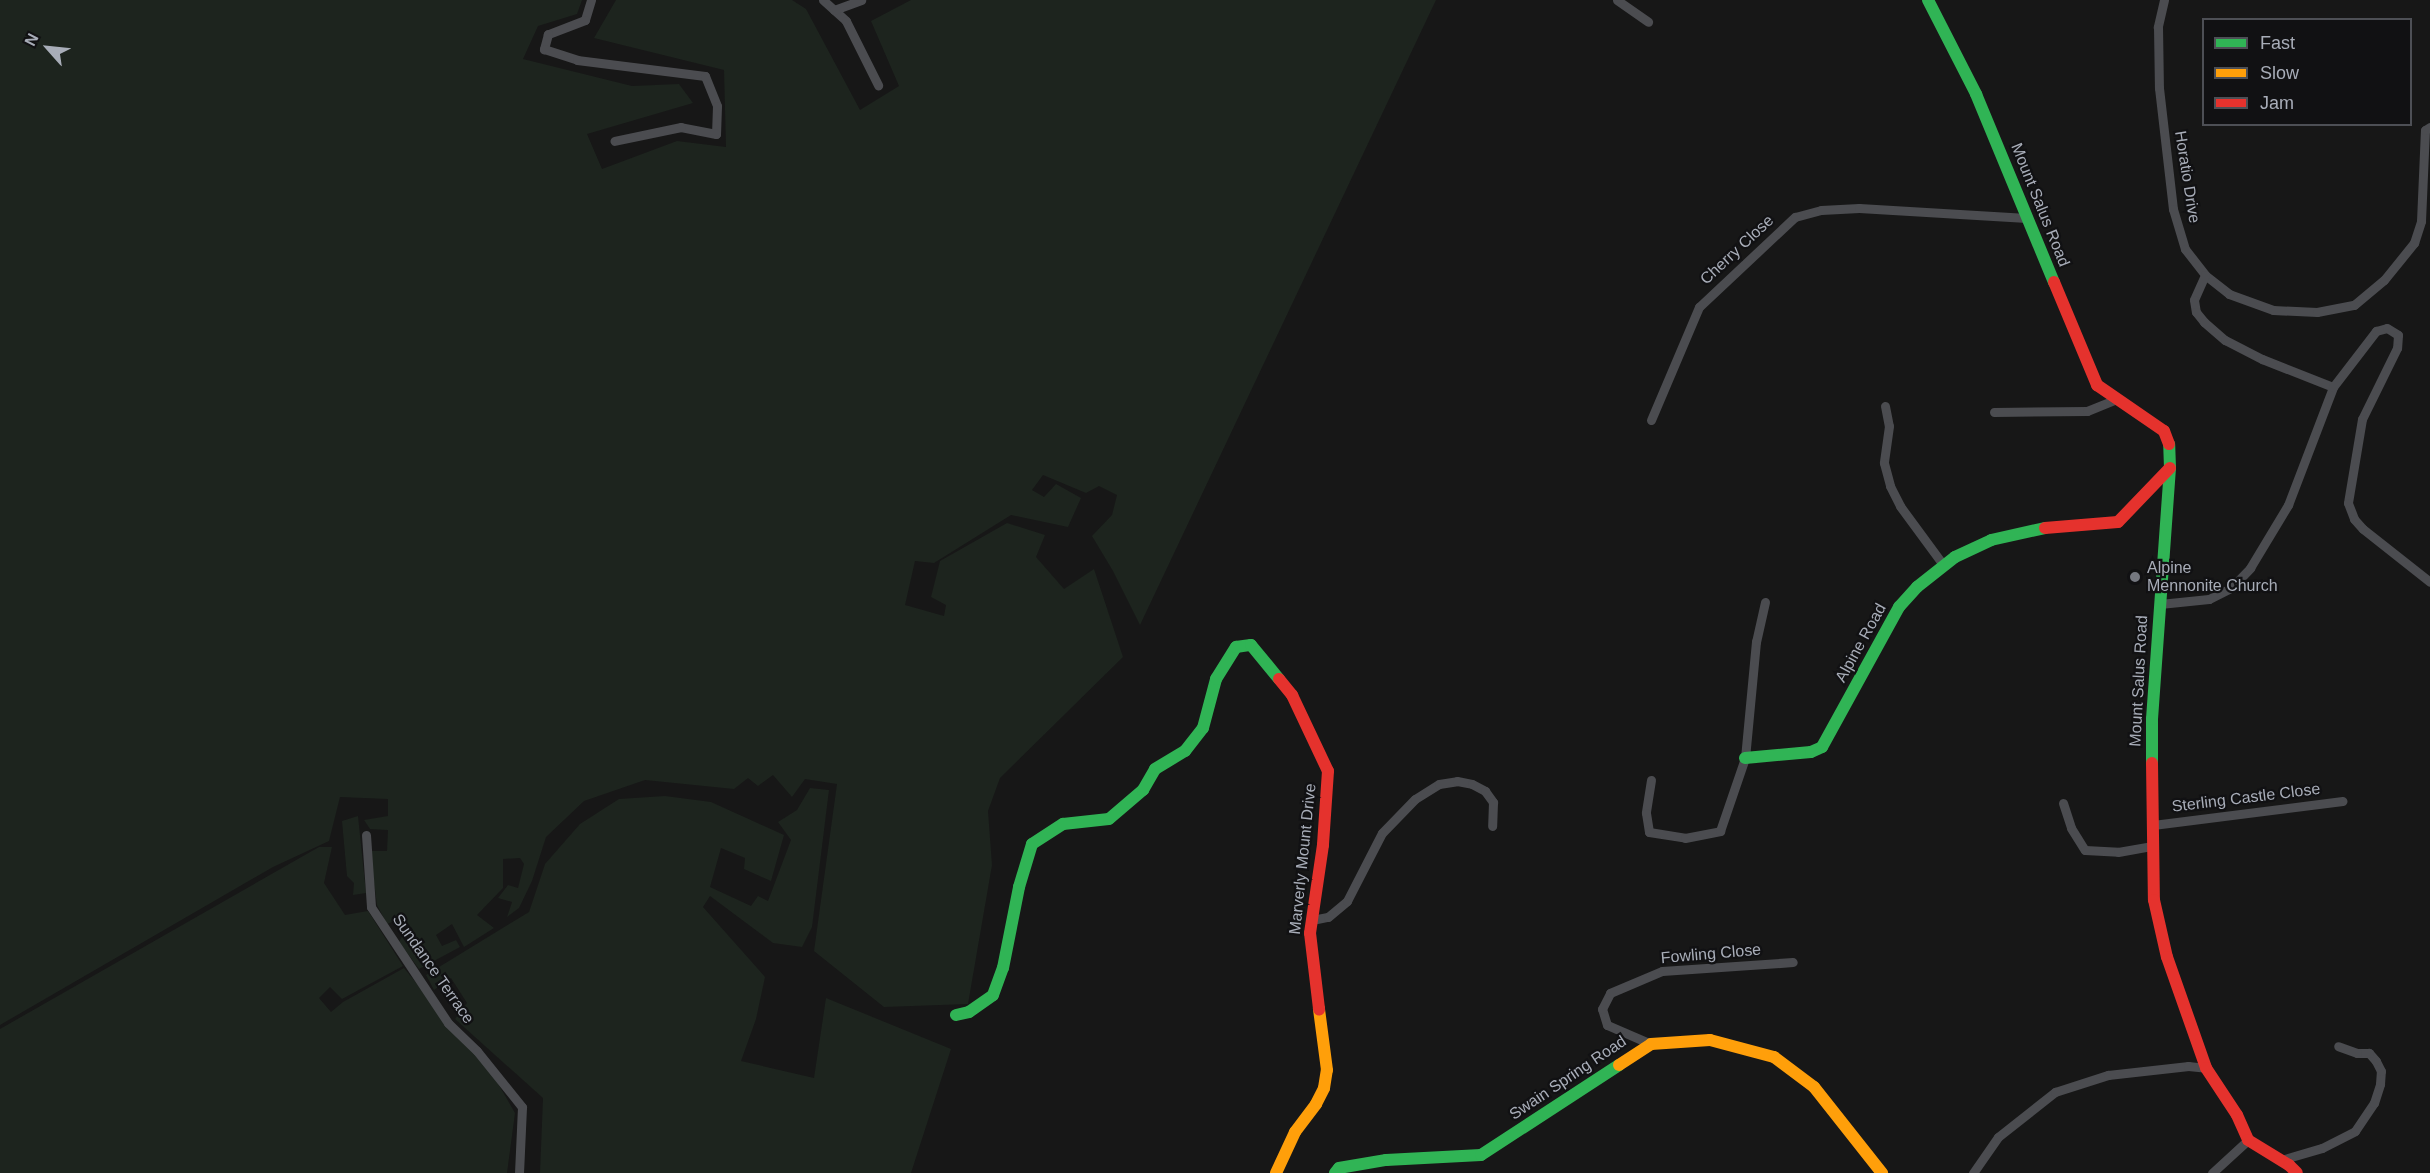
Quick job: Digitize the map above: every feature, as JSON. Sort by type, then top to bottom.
[{"type":"street","points":[[591,0],[585,20],[548,34],[544,49],[577,60],[705,76],[717,106],[716,134],[681,127],[614,141]]},
{"type":"street","points":[[823,0],[846,21],[878,85]]},
{"type":"street","points":[[834,10],[861,0]]},
{"type":"street","points":[[1617,0],[1648,22]]},
{"type":"street","name":"Mount Salus Road","points":[[1928,0],[1976,94],[2097,385],[2164,431],[2169,440],[2170,468],[2152,719],[2154,900],[2167,957],[2206,1068]]},
{"type":"street","name":"Horatio Drive","points":[[2164,0],[2158,27],[2159,88],[2173,208],[2185,249],[2205,275],[2229,294],[2273,310],[2317,312],[2354,305],[2384,280],[2414,243],[2421,221],[2424,194],[2425,130],[2430,127]]},
{"type":"street","name":"Cherry Close","points":[[1651,420],[1699,307],[1796,217],[1821,210],[1859,208],[2027,218]]},
{"type":"street","points":[[2205,275],[2194,300],[2196,312],[2204,322],[2225,340],[2262,359],[2333,387]]},
{"type":"street","points":[[2160,604],[2209,599],[2231,588],[2250,568],[2288,505],[2333,387],[2376,331],[2387,328],[2398,334],[2397,348],[2362,419],[2348,503],[2355,519],[2363,529],[2430,582]]},
{"type":"street","points":[[1994,412],[2087,411],[2116,399]]},
{"type":"street","points":[[1885,406],[1889,426],[1884,463],[1890,486],[1900,506],[1944,566]]},
{"type":"street","name":"Alpine Road","points":[[1745,758],[1811,752],[1822,747],[1899,607],[1917,587],[1955,557],[1991,540],[2028,530],[2118,522],[2170,468]]},
{"type":"street","points":[[1652,780],[1646,813],[1648,831],[1684,838],[1720,831],[1745,758],[1756,642],[1766,602]]},
{"type":"street","name":"Marverly Mount Drive","points":[[956,1015],[969,1012],[993,995],[1003,968],[1019,887],[1032,844],[1063,824],[1109,819],[1143,790],[1155,769],[1185,751],[1203,728],[1216,679],[1236,647],[1251,645],[1292,695],[1328,771],[1323,845],[1310,933],[1327,1070],[1324,1088],[1316,1104],[1295,1132],[1276,1173]]},
{"type":"street","points":[[1312,920],[1328,917],[1347,901],[1382,833],[1415,799],[1439,784],[1456,781],[1485,791],[1493,802],[1492,826]]},
{"type":"street","name":"Sterling Castle Close","points":[[2153,825],[2342,801]]},
{"type":"street","points":[[2063,803],[2071,828],[2085,850],[2118,852],[2152,846]]},
{"type":"street","name":"Sundance Terrace","points":[[366,834],[371,907],[448,1023],[477,1051],[522,1107],[519,1173]]},
{"type":"street","name":"Fowling Close","points":[[1651,1044],[1607,1025],[1602,1010],[1610,993],[1662,971],[1793,962]]},
{"type":"street","name":"Swain Spring Road","points":[[1335,1173],[1339,1168],[1386,1160],[1481,1155],[1651,1044],[1710,1040],[1774,1057],[1814,1087],[1882,1173]]},
{"type":"street","points":[[2281,1160],[2322,1148],[2355,1131],[2374,1103],[2380,1084],[2381,1071],[2376,1061],[2369,1053],[2357,1053],[2338,1046]]},
{"type":"street","points":[[1973,1173],[1998,1137],[2055,1092],[2108,1075],[2188,1066],[2206,1068],[2237,1115],[2248,1140],[2281,1160],[2297,1173]]},
{"type":"street","points":[[2212,1173],[2248,1140]]},
{"type":"shaded area","points":[[0,0],[582,0],[577,14],[538,26],[523,59],[632,86],[679,84],[693,103],[587,134],[602,169],[677,141],[726,147],[724,70],[594,38],[616,0],[792,0],[806,9],[860,110],[899,86],[871,21],[911,0],[1436,0],[1140,625],[1113,571],[1092,536],[1112,515],[1117,495],[1099,486],[1086,493],[1043,475],[1032,490],[1044,497],[1056,484],[1081,498],[1068,527],[1011,515],[934,563],[915,561],[905,605],[944,616],[946,605],[931,597],[940,561],[1007,523],[1045,535],[1036,557],[1064,589],[1094,569],[1123,657],[1000,778],[988,811],[992,865],[968,1004],[884,1007],[814,951],[837,784],[805,779],[792,797],[773,775],[758,786],[748,778],[734,789],[645,780],[584,801],[546,837],[532,881],[519,908],[507,917],[512,902],[498,898],[508,885],[518,888],[524,864],[520,858],[503,859],[503,888],[477,915],[494,928],[464,947],[452,924],[436,935],[442,946],[456,940],[460,947],[419,969],[399,942],[404,933],[397,920],[387,924],[377,905],[370,851],[387,851],[388,830],[370,829],[364,820],[388,816],[388,799],[340,797],[329,841],[273,867],[0,1025]]},
{"type":"shaded area","points":[[810,788],[829,790],[812,927],[802,947],[773,943],[710,896],[703,907],[765,977],[756,1019],[741,1061],[814,1078],[826,998],[951,1049],[911,1173],[540,1173],[543,1098],[455,1019],[467,1003],[451,978],[434,990],[426,975],[529,912],[545,864],[580,824],[619,799],[665,796],[711,802],[784,835],[771,881],[744,869],[745,858],[721,848],[710,887],[751,906],[758,896],[768,901],[791,840],[778,822],[797,810]]},
{"type":"shaded area","points":[[358,816],[366,893],[353,895],[354,883],[347,876],[342,821]]},
{"type":"shaded area","points":[[319,847],[332,847],[324,883],[345,915],[368,911],[403,966],[342,999],[330,987],[319,998],[331,1012],[343,1002],[404,968],[496,1080],[515,1113],[507,1173],[0,1173],[0,1029]]},
{"type":"traffic: fast","points":[[1928,0],[1976,94],[2054,282]]},
{"type":"traffic: fast","points":[[2152,763],[2152,719],[2170,468],[2169,444]]},
{"type":"traffic: fast","points":[[1745,758],[1811,752],[1822,747],[1899,607],[1917,587],[1955,557],[1991,540],[2045,528]]},
{"type":"traffic: fast","points":[[956,1015],[969,1012],[993,995],[1003,968],[1019,887],[1032,844],[1063,824],[1109,819],[1143,790],[1155,769],[1185,751],[1203,728],[1216,679],[1236,647],[1251,645],[1279,679]]},
{"type":"traffic: fast","points":[[1335,1173],[1339,1168],[1386,1160],[1481,1155],[1619,1065]]},
{"type":"traffic: slow","points":[[1276,1173],[1295,1132],[1316,1104],[1324,1088],[1327,1070],[1319,1009]]},
{"type":"traffic: slow","points":[[1619,1065],[1651,1044],[1710,1040],[1774,1057],[1814,1087],[1882,1173]]},
{"type":"traffic: jam","points":[[2054,282],[2097,385],[2164,431],[2169,444]]},
{"type":"traffic: jam","points":[[2045,528],[2118,522],[2170,468]]},
{"type":"traffic: jam","points":[[1279,679],[1292,695],[1328,771],[1323,845],[1310,933],[1319,1009]]},
{"type":"traffic: jam","points":[[2152,763],[2154,900],[2167,957],[2206,1068],[2237,1115],[2248,1140],[2289,1165],[2297,1173]]},
{"type":"place","name":"Alpine Mennonite Church","points":[[2135,577]]}]
